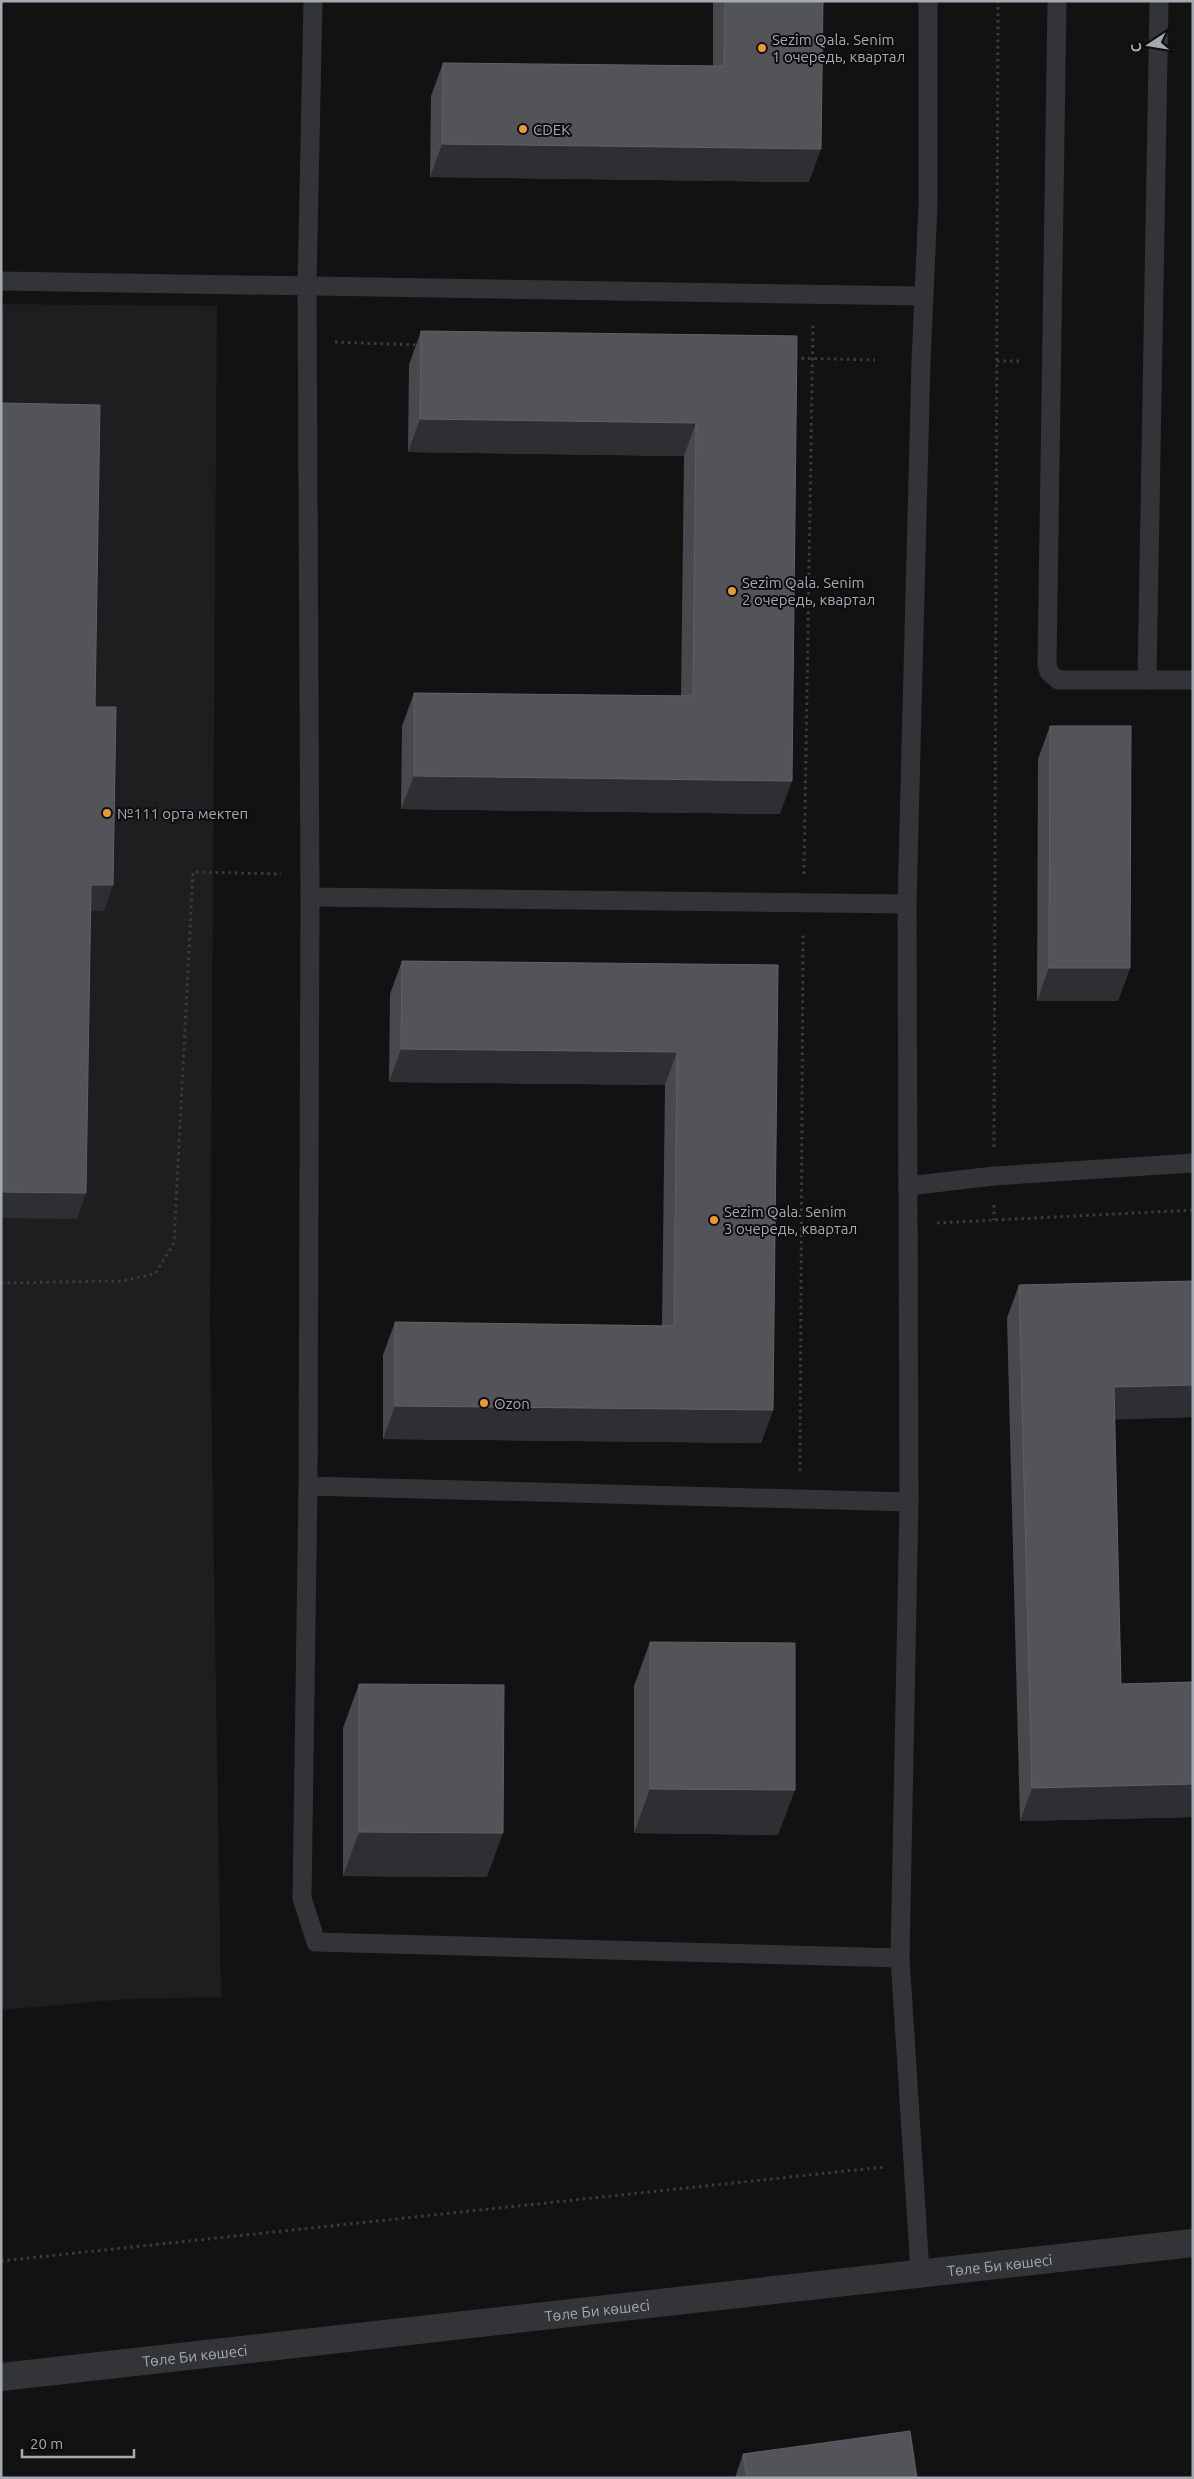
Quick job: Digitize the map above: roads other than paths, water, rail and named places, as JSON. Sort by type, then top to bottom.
[{"type":"street","name":"Төле Би көшесі","points":[[1,2377],[920,2272],[1193,2243]]},
{"type":"lane","points":[[313,1],[307,285],[310,897],[308,1486],[302,1898],[316,1942],[900,1958]]},
{"type":"lane","points":[[920,2272],[900,1958],[910,1502],[907,904],[923,296],[928,205],[928,1]]},
{"type":"lane","points":[[1057,1],[1047,664],[1049,672],[1058,680],[1193,680]]},
{"type":"lane","points":[[1147,679],[1159,1]]},
{"type":"lane","points":[[1,281],[923,296]]},
{"type":"lane","points":[[310,897],[907,904]]},
{"type":"lane","points":[[908,1186],[994,1176],[1193,1163]]},
{"type":"lane","points":[[308,1486],[910,1502]]},
{"type":"place","name":"Sezim Qala. Senim 1 очередь, квартал","points":[[762,48]]},
{"type":"place","name":"CDEK","points":[[523,129]]},
{"type":"place","name":"Sezim Qala. Senim 2 очередь, квартал","points":[[732,591]]},
{"type":"place","name":"№111 орта мектеп","points":[[107,813]]},
{"type":"place","name":"Sezim Qala. Senim 3 очередь, квартал","points":[[714,1220]]},
{"type":"place","name":"Ozon","points":[[484,1403]]}]
